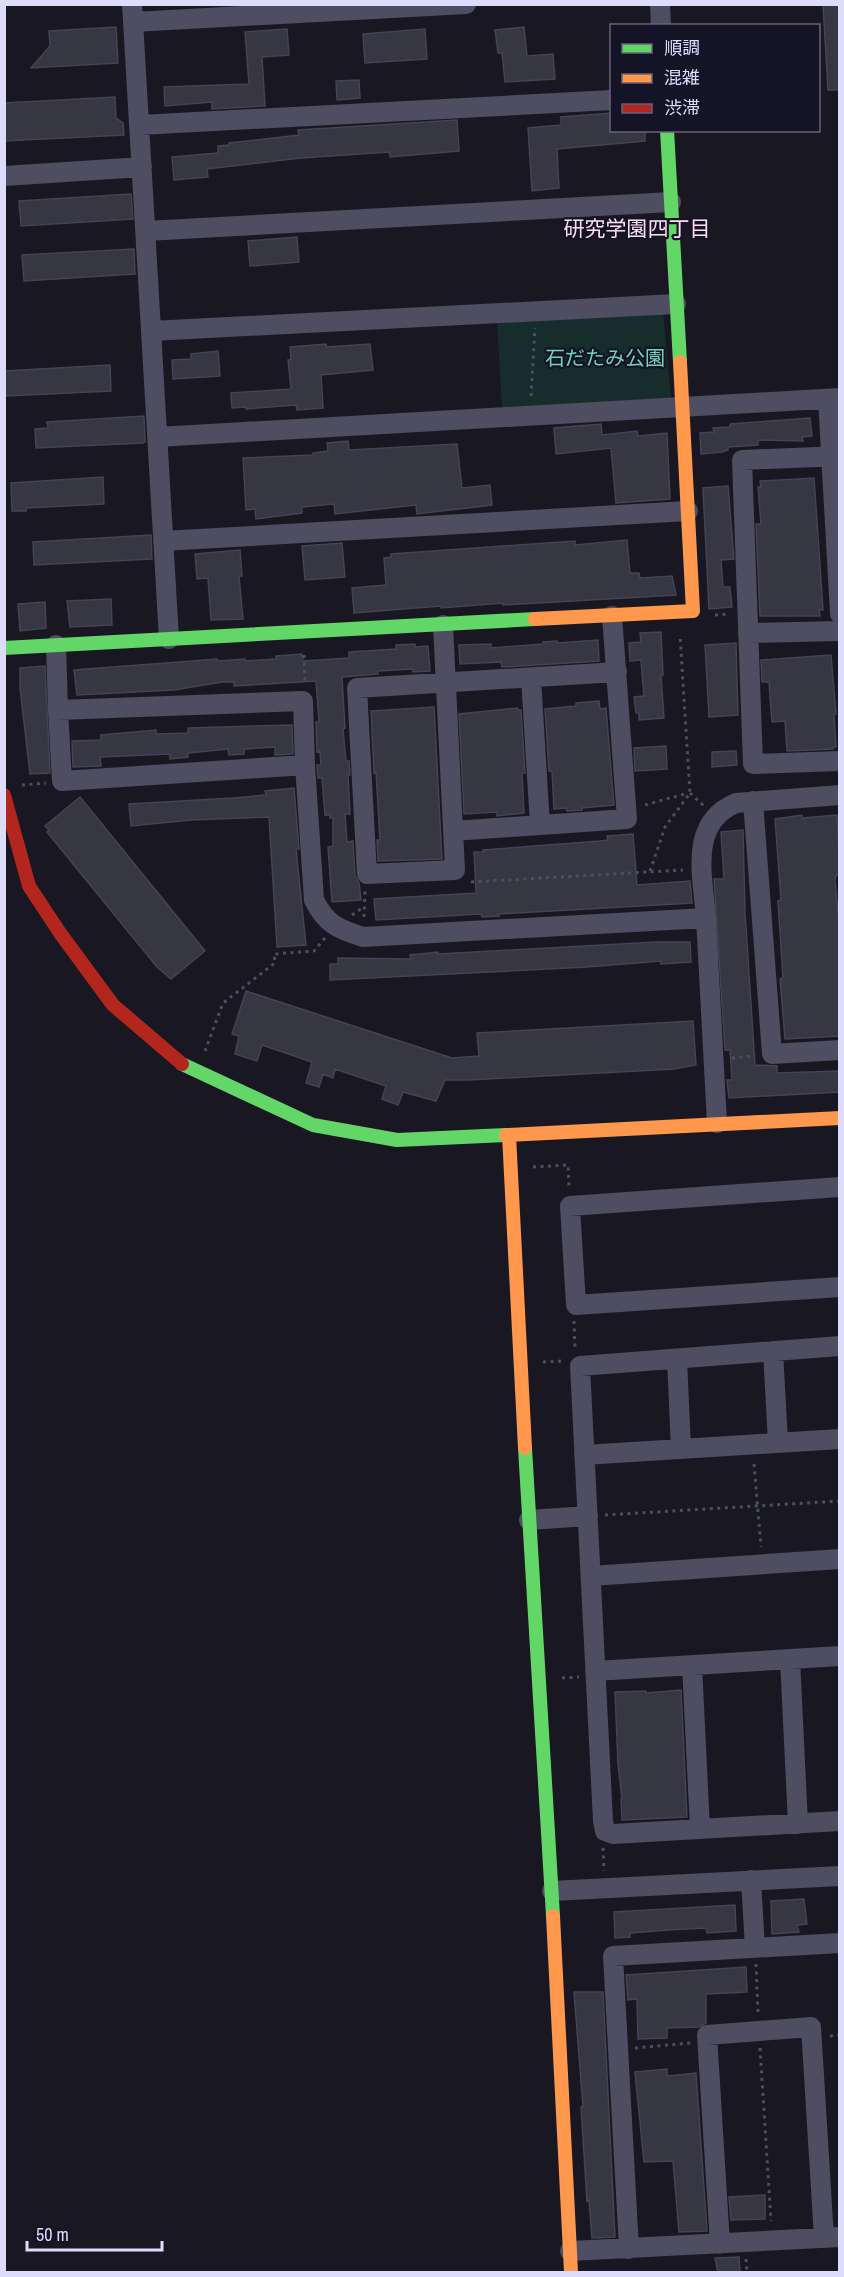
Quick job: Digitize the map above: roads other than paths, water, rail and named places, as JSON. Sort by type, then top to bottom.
[{"type":"street","points":[[169,639],[133,13],[466,4]]},
{"type":"street","points":[[660,4],[661,24]]},
{"type":"street","points":[[140,125],[610,100]]},
{"type":"street","points":[[4,648],[693,611],[667,132]]},
{"type":"street","points":[[4,176],[142,168]]},
{"type":"street","points":[[146,231],[671,202]]},
{"type":"street","points":[[151,331],[676,304]]},
{"type":"street","points":[[157,437],[834,399],[840,614]]},
{"type":"street","points":[[835,456],[742,460],[753,764],[840,761]]},
{"type":"street","points":[[163,541],[688,511]]},
{"type":"street","points":[[453,831],[627,819],[612,616]]},
{"type":"street","points":[[442,625],[446,684],[455,870],[367,874],[357,688],[446,684],[617,672]]},
{"type":"street","points":[[748,633],[840,631]]},
{"type":"street","points":[[56,645],[62,781],[305,765]]},
{"type":"street","points":[[531,678],[540,825]]},
{"type":"street","points":[[58,710],[303,700],[314,900],[321,913],[335,926],[363,937],[705,918]]},
{"type":"street","points":[[4,795],[29,886],[113,1005],[182,1064],[313,1125],[398,1140],[840,1118]]},
{"type":"street","points":[[717,1123],[702,868],[702,843],[706,830],[714,816],[724,808],[736,803],[840,795]]},
{"type":"street","points":[[753,801],[772,1054],[840,1050]]},
{"type":"street","points":[[509,1135],[571,2272]]},
{"type":"street","points":[[840,1186],[570,1206],[576,1305],[840,1287]]},
{"type":"street","points":[[840,1346],[578,1364],[603,1821],[606,1832],[613,1834],[840,1821]]},
{"type":"street","points":[[773,1351],[778,1443]]},
{"type":"street","points":[[677,1359],[681,1449]]},
{"type":"street","points":[[584,1455],[840,1438]]},
{"type":"street","points":[[529,1520],[588,1516]]},
{"type":"street","points":[[591,1576],[840,1559]]},
{"type":"street","points":[[596,1674],[692,1665],[840,1656]]},
{"type":"street","points":[[790,1659],[798,1824]]},
{"type":"street","points":[[692,1665],[700,1829]]},
{"type":"street","points":[[552,1891],[840,1876]]},
{"type":"street","points":[[751,1880],[755,1948]]},
{"type":"street","points":[[629,2248],[613,1956],[840,1943]]},
{"type":"street","points":[[570,2251],[720,2244],[832,2238],[812,2027],[707,2035],[720,2244]]},
{"type":"district","name":"研究学園四丁目","points":[[637,229]]},
{"type":"park label","name":"石だたみ公園","points":[[605,358]]}]
